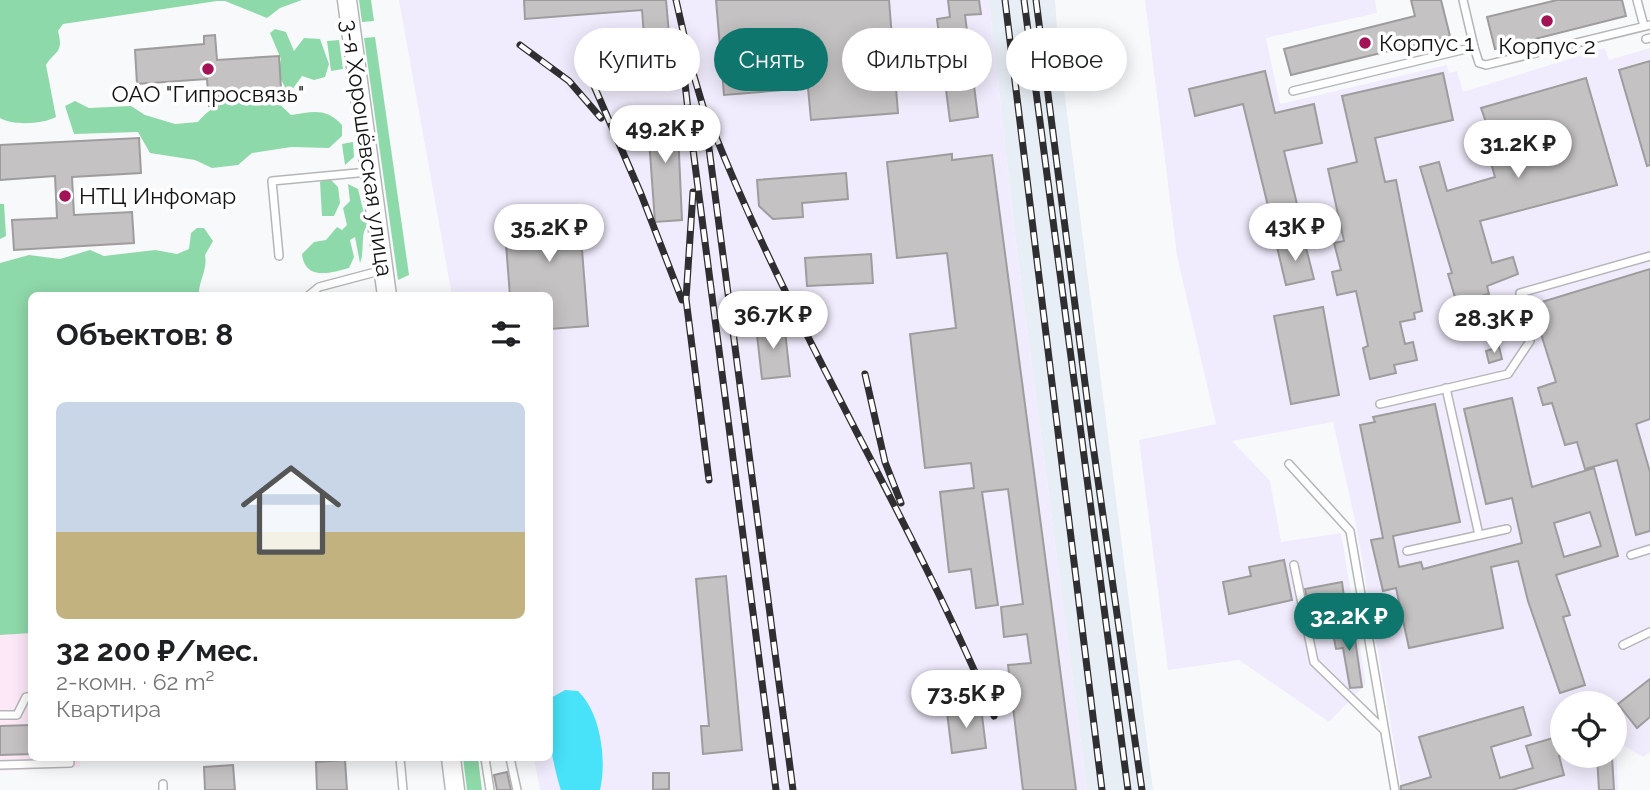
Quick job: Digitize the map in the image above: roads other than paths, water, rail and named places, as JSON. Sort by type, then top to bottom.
[{"type":"street","name":"3-я Хорошёвская улица","points":[[347,0],[387,292]]},
{"type":"street","points":[[451,761],[455,790]]},
{"type":"lane","points":[[1463,0],[1479,63],[1486,65],[1647,25],[1637,0]]},
{"type":"lane","points":[[1293,91],[1474,47]]},
{"type":"lane","points":[[279,256],[272,181],[370,172]]},
{"type":"lane","points":[[1380,404],[1508,374],[1530,341],[1520,293],[1650,256]]},
{"type":"lane","points":[[312,292],[319,287],[384,270]]},
{"type":"lane","points":[[1446,388],[1479,535]]},
{"type":"lane","points":[[1289,464],[1350,531],[1395,790]]},
{"type":"lane","points":[[1407,551],[1507,529]]},
{"type":"lane","points":[[1631,555],[1650,549]]},
{"type":"lane","points":[[1294,565],[1314,662],[1384,729]]},
{"type":"lane","points":[[1623,645],[1650,632]]},
{"type":"lane","points":[[0,715],[17,715],[28,696]]},
{"type":"lane","points":[[400,761],[403,790]]},
{"type":"lane","points":[[485,761],[490,790]]},
{"type":"lane","points":[[511,761],[517,790]]},
{"type":"lane","points":[[0,765],[70,763]]},
{"type":"water","points":[[565,690],[578,691],[592,712],[602,751],[600,790],[561,790],[553,758],[554,696]]},
{"type":"railway","points":[[676,0],[704,110],[793,790]]},
{"type":"railway","points":[[1005,0],[1102,790]]},
{"type":"railway","points":[[1024,0],[1128,790]]},
{"type":"railway","points":[[1036,0],[1092,438],[1142,790]]},
{"type":"railway","points":[[520,45],[569,81],[601,118]]},
{"type":"railway","points":[[596,91],[641,194],[682,300]]},
{"type":"railway","points":[[686,91],[691,136]]},
{"type":"railway","points":[[690,126],[776,790]]},
{"type":"railway","points":[[714,132],[780,280],[926,569],[994,716]]},
{"type":"railway","points":[[693,192],[686,299],[709,480]]},
{"type":"railway","points":[[865,374],[885,462],[901,503]]},
{"type":"place","name":"Корпус 2","points":[[1547,21]]},
{"type":"place","name":"Корпус 1","points":[[1365,43]]},
{"type":"place","name":"ОАО \"Гипросвязь\"","points":[[208,69]]},
{"type":"place","name":"НТЦ Инфомар","points":[[65,196]]}]
